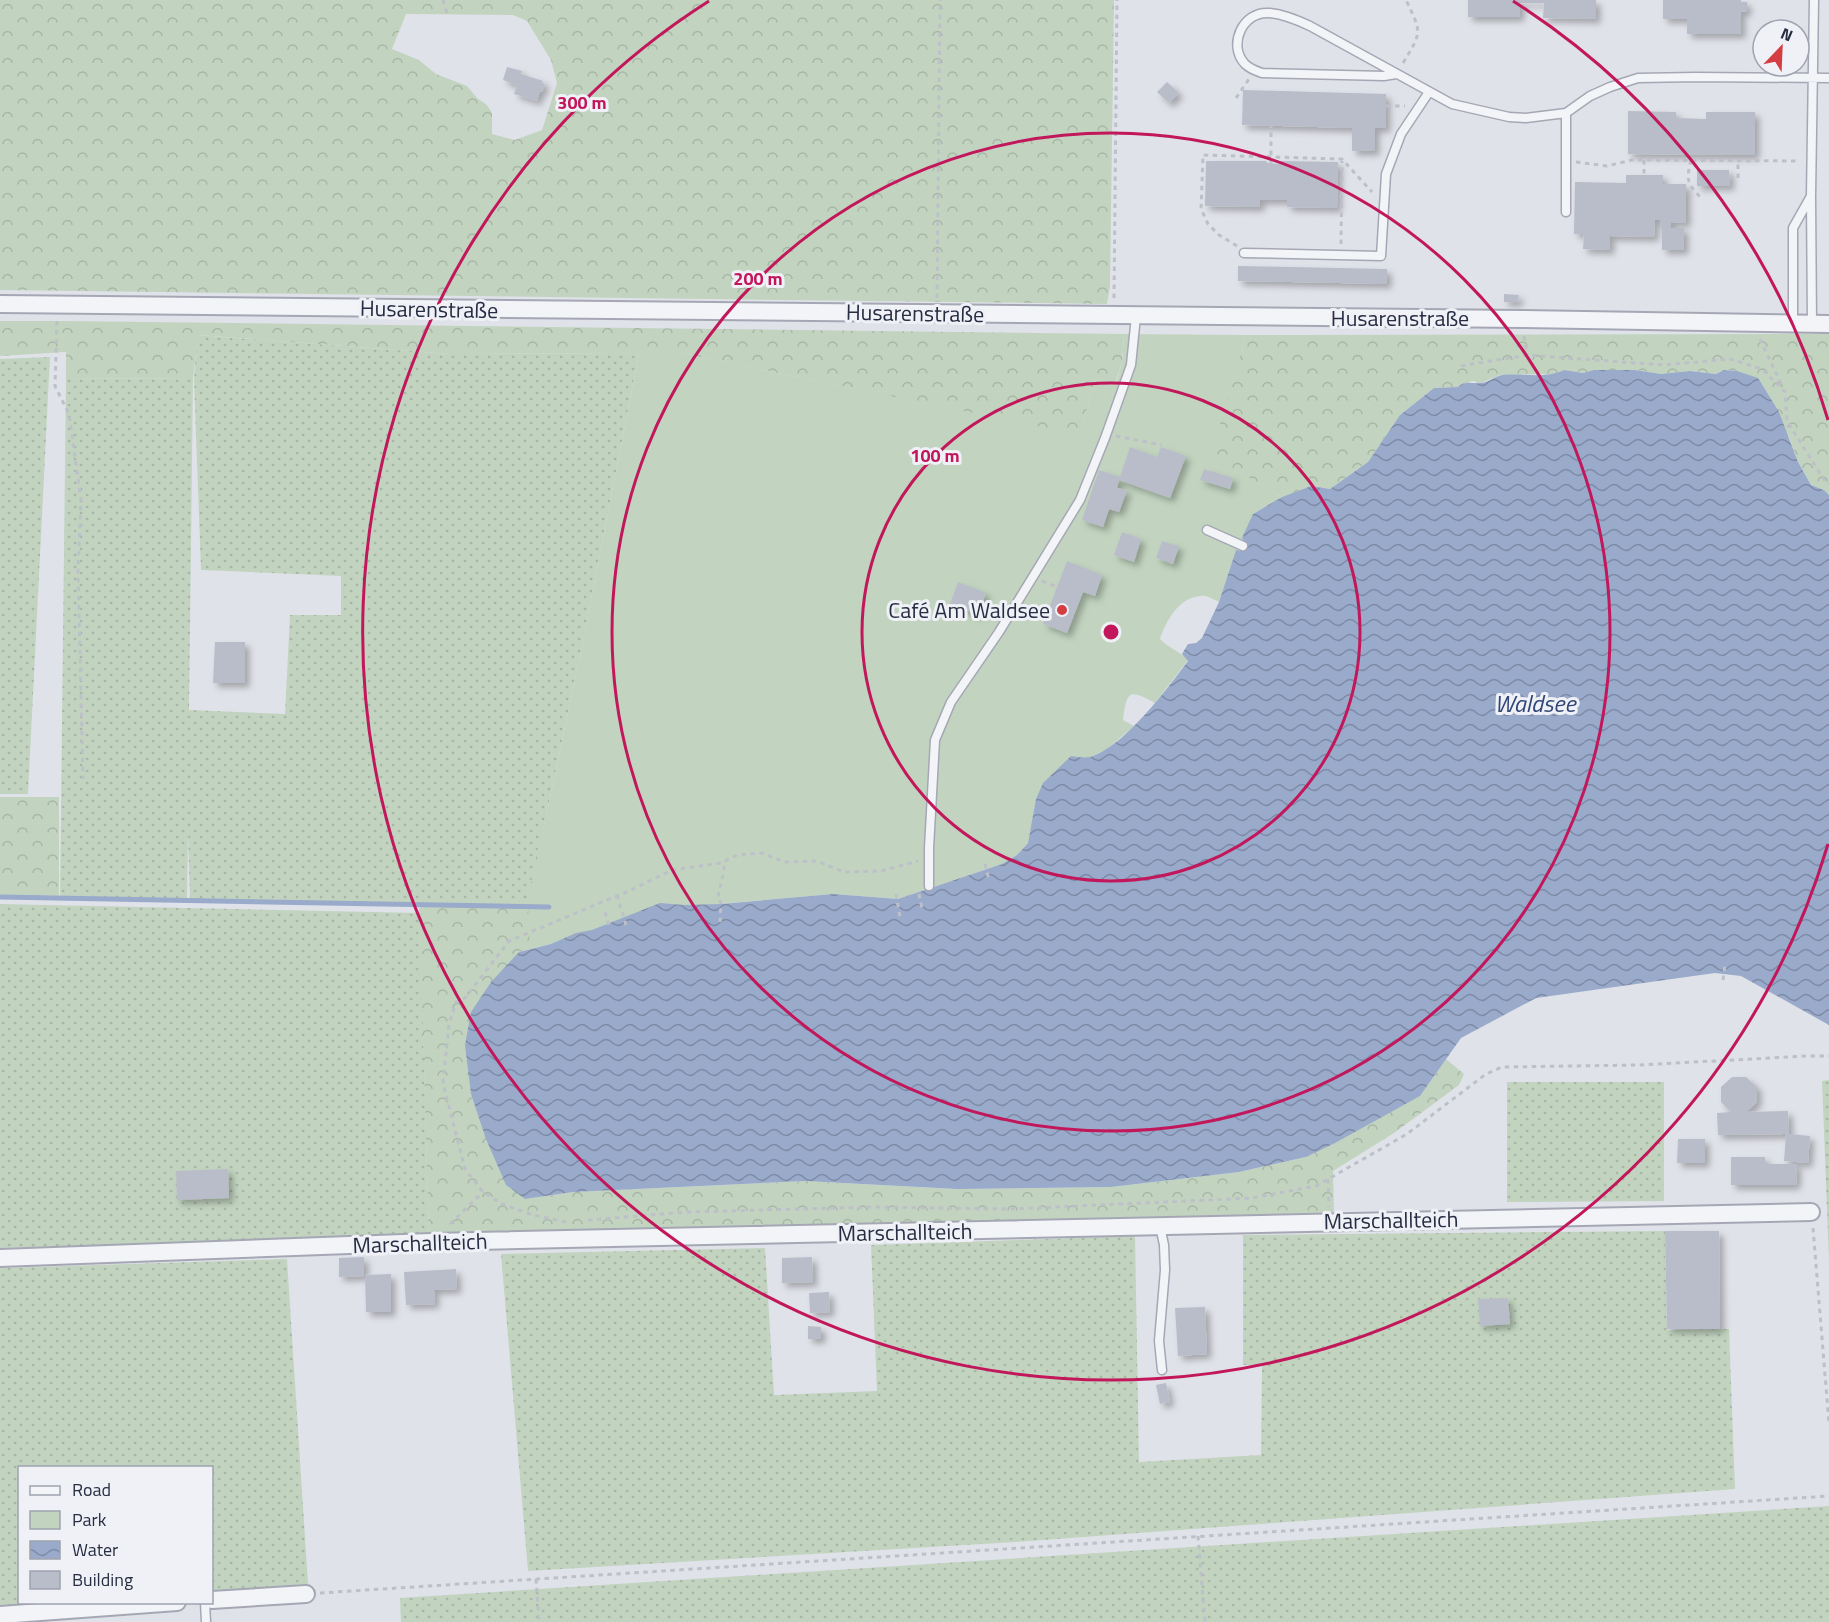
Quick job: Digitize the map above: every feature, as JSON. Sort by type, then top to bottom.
[{"type":"street","name":"Husarenstraße","points":[[0,304],[1829,324]]},
{"type":"street","name":"Marschallteich","points":[[0,1258],[431,1242],[1811,1212]]},
{"type":"street","points":[[213,1600],[306,1594]]},
{"type":"street","points":[[0,1615],[150,1604]]},
{"type":"lane","points":[[1812,324],[1811,161],[1814,0]]},
{"type":"lane","points":[[1396,74],[1384,76],[1262,73],[1246,64],[1241,58],[1237,42],[1239,32],[1244,23],[1252,17],[1270,13],[1293,18],[1452,104],[1509,117],[1526,118],[1566,113],[1590,96],[1638,78],[1696,76],[1829,78]]},
{"type":"lane","points":[[1244,253],[1381,256],[1386,174],[1401,134],[1429,92]]},
{"type":"lane","points":[[1566,113],[1566,212]]},
{"type":"lane","points":[[1792,324],[1793,228],[1811,196]]},
{"type":"lane","points":[[929,886],[935,740],[951,702],[1007,619],[1080,500],[1131,365],[1136,316]]},
{"type":"lane","points":[[1207,530],[1243,546]]},
{"type":"lane","points":[[1160,1226],[1164,1245],[1165,1270],[1159,1341],[1162,1370]]},
{"type":"lane","points":[[205,1604],[206,1622]]},
{"type":"path","points":[[443,0],[447,13]]},
{"type":"path","points":[[937,313],[940,0]]},
{"type":"path","points":[[1114,294],[1117,0]]},
{"type":"path","points":[[1396,74],[1419,34],[1406,0]]},
{"type":"path","points":[[1236,98],[1256,71]]},
{"type":"path","points":[[1271,125],[1271,164]]},
{"type":"path","points":[[1244,253],[1208,224],[1201,209],[1203,155],[1342,159],[1377,197],[1384,199]]},
{"type":"path","points":[[1694,155],[1688,179],[1689,185],[1701,198]]},
{"type":"path","points":[[1341,255],[1342,159]]},
{"type":"path","points":[[1566,161],[1607,165],[1632,160],[1811,161]]},
{"type":"path","points":[[1644,160],[1644,175]]},
{"type":"path","points":[[1730,178],[1738,178],[1738,161]]},
{"type":"path","points":[[57,304],[55,386],[69,414],[81,500],[78,570],[84,779]]},
{"type":"path","points":[[1751,323],[1785,392],[1787,421],[1826,483],[1829,484]]},
{"type":"path","points":[[1461,366],[1527,355],[1664,365],[1730,359],[1762,369],[1785,392]]},
{"type":"path","points":[[1131,439],[1162,445]]},
{"type":"path","points":[[982,603],[1007,619]]},
{"type":"path","points":[[567,1222],[533,1215],[502,1204],[483,1192],[465,1169],[443,1083],[449,1024],[456,1002],[465,998],[509,941],[632,890],[672,870],[724,861],[737,855],[762,854],[784,862],[817,861],[844,872],[881,871],[919,861],[929,848]]},
{"type":"path","points":[[720,922],[721,902],[718,900],[725,872],[724,861]]},
{"type":"path","points":[[985,864],[989,880]]},
{"type":"path","points":[[918,887],[922,909]]},
{"type":"path","points":[[896,894],[900,917]]},
{"type":"path","points":[[617,895],[626,925]]},
{"type":"path","points":[[605,912],[610,929]]},
{"type":"path","points":[[1723,980],[1725,965]]},
{"type":"path","points":[[579,1221],[687,1212],[873,1207],[1011,1209],[1252,1198],[1316,1186],[1407,1134],[1486,1074],[1502,1067],[1639,1065],[1829,1056]]},
{"type":"path","points":[[1328,1179],[1329,1222]]},
{"type":"path","points":[[431,1242],[483,1192]]},
{"type":"path","points":[[1811,1212],[1829,1424]]},
{"type":"path","points":[[306,1594],[1829,1496]]},
{"type":"path","points":[[1198,1536],[1205,1622]]},
{"type":"path","points":[[537,1580],[539,1622]]},
{"type":"green space","points":[[0,0],[1114,0],[1110,286],[1107,304],[0,290]],"holes":[[[406,14],[513,15],[527,21],[551,60],[557,83],[542,130],[515,140],[492,134],[492,113],[467,86],[436,74],[419,60],[392,49]]]},
{"type":"green space","points":[[0,321],[1124,334],[1122,362],[1115,384],[1095,379],[1080,436],[681,353],[450,354],[198,335],[193,379],[66,378],[66,352],[0,356]]},
{"type":"green space","points":[[1124,334],[1246,335],[1211,455],[1282,497],[1253,514],[1241,551],[1236,550],[1219,602],[1206,596],[1193,597],[1174,611],[1160,639],[1188,660],[1155,703],[1135,694],[1128,698],[1123,720],[1134,726],[1106,750],[1088,758],[1031,828],[1028,843],[1017,855],[1002,864],[898,899],[833,894],[684,905],[576,933],[551,944],[530,949],[528,902],[582,646],[639,353],[681,353],[1080,435],[1095,379],[1116,384],[1122,362]]},
{"type":"green space","points":[[1829,334],[1829,495],[1824,490],[1811,485],[1798,462],[1789,437],[1737,371],[1724,370],[1716,374],[1692,371],[1661,374],[1635,370],[1594,370],[1583,373],[1564,370],[1554,374],[1500,375],[1481,383],[1472,381],[1458,387],[1434,388],[1400,415],[1368,462],[1330,489],[1311,486],[1282,497],[1210,455],[1246,335]]},
{"type":"green space","points":[[197,335],[450,354],[639,353],[582,646],[528,902],[190,902],[188,833],[187,899],[60,897],[66,378],[193,379],[189,710],[285,714],[290,615],[341,615],[341,576],[201,570],[194,380]]},
{"type":"green space","points":[[50,357],[28,794],[0,794],[0,359]]},
{"type":"green space","points":[[0,797],[59,797],[59,898],[0,897]]},
{"type":"green space","points":[[542,828],[831,890],[711,905],[684,905],[519,952],[471,1094],[476,1108],[525,1199],[573,1192],[805,1181],[957,1189],[1111,1187],[1239,1172],[1306,1157],[1420,1096],[1446,1059],[1464,1074],[1459,1085],[1394,1133],[1333,1171],[1334,1214],[429,1238],[419,902],[527,902]]},
{"type":"green space","points":[[0,904],[420,913],[429,1238],[0,1248]]},
{"type":"green space","points":[[1829,1080],[1829,1261],[1822,1081]]},
{"type":"green space","points":[[1507,1082],[1664,1082],[1664,1201],[1507,1202]]},
{"type":"green space","points":[[1665,1231],[1667,1330],[1729,1329],[1735,1489],[1016,1542],[528,1571],[501,1254],[765,1248],[774,1395],[877,1391],[871,1245],[1135,1236],[1139,1462],[1261,1455],[1262,1365],[1243,1365],[1243,1235]]},
{"type":"green space","points":[[287,1259],[308,1584],[213,1591],[213,1466],[18,1466],[18,1604],[42,1604],[0,1607],[0,1268]]},
{"type":"green space","points":[[1829,1506],[1829,1622],[401,1622],[400,1598]]},
{"type":"water","name":"Waldsee","points":[[1564,370],[1583,373],[1594,370],[1635,370],[1661,374],[1690,371],[1716,374],[1724,370],[1737,371],[1758,378],[1779,412],[1798,462],[1811,485],[1824,490],[1829,495],[1829,1025],[1741,976],[1715,973],[1536,998],[1461,1038],[1420,1096],[1306,1157],[1239,1172],[1111,1187],[957,1189],[805,1181],[573,1192],[525,1199],[506,1185],[486,1139],[471,1094],[465,1045],[471,1012],[491,982],[519,952],[592,930],[660,903],[721,904],[833,894],[898,899],[1002,864],[1017,855],[1028,843],[1036,799],[1043,783],[1071,756],[1090,757],[1117,742],[1144,716],[1188,661],[1182,654],[1188,644],[1196,643],[1202,638],[1219,602],[1236,550],[1241,551],[1245,542],[1242,538],[1253,514],[1282,497],[1311,486],[1330,489],[1368,462],[1400,415],[1434,388],[1483,383],[1502,375],[1542,375]]},
{"type":"building","points":[[1468,0],[1596,0],[1596,19],[1543,18],[1544,3],[1520,3],[1520,17],[1468,17]]},
{"type":"building","points":[[1663,0],[1741,0],[1741,2],[1747,2],[1747,12],[1741,11],[1741,34],[1687,34],[1687,19],[1663,19]]},
{"type":"building","points":[[507,67],[543,81],[542,83],[545,84],[537,101],[514,94],[517,85],[503,80]]},
{"type":"building","points":[[1167,82],[1179,93],[1169,103],[1157,92]]},
{"type":"building","points":[[1243,90],[1386,94],[1386,128],[1375,128],[1375,151],[1352,151],[1352,128],[1242,125]]},
{"type":"building","points":[[1628,111],[1676,112],[1676,118],[1706,119],[1706,112],[1755,112],[1755,155],[1628,154]]},
{"type":"building","points":[[1206,161],[1266,161],[1280,164],[1280,161],[1338,162],[1337,208],[1287,207],[1287,200],[1260,200],[1260,207],[1205,206]]},
{"type":"building","points":[[1697,170],[1729,170],[1730,186],[1697,186]]},
{"type":"building","points":[[1626,175],[1663,175],[1663,184],[1686,184],[1686,223],[1671,222],[1671,228],[1684,228],[1684,250],[1662,250],[1660,220],[1655,220],[1654,237],[1610,236],[1610,250],[1583,249],[1584,234],[1574,234],[1575,182],[1626,183]]},
{"type":"building","points":[[1238,266],[1387,269],[1387,284],[1238,281]]},
{"type":"building","points":[[1504,294],[1519,295],[1518,302],[1504,302]]},
{"type":"building","points":[[1130,447],[1157,457],[1161,447],[1186,456],[1170,498],[1119,480],[1117,488],[1127,490],[1119,512],[1109,509],[1103,527],[1082,520],[1099,470],[1120,477]]},
{"type":"building","points":[[1204,469],[1233,478],[1230,489],[1200,480]]},
{"type":"building","points":[[1122,532],[1141,539],[1134,562],[1114,555]]},
{"type":"building","points":[[1162,541],[1179,546],[1173,564],[1156,558]]},
{"type":"building","name":"Café Am Waldsee","points":[[1067,561],[1102,575],[1095,596],[1083,592],[1067,633],[1043,624]]},
{"type":"building","points":[[958,582],[986,593],[978,615],[950,604]]},
{"type":"building","points":[[215,642],[245,642],[245,683],[213,683]]},
{"type":"building","points":[[1732,1077],[1746,1077],[1757,1087],[1757,1102],[1746,1112],[1788,1111],[1789,1134],[1810,1136],[1808,1163],[1784,1161],[1786,1134],[1718,1135],[1717,1113],[1731,1112],[1721,1102],[1721,1087]]},
{"type":"building","points":[[1678,1139],[1705,1139],[1705,1163],[1677,1163]]},
{"type":"building","points":[[1731,1157],[1765,1157],[1765,1164],[1797,1164],[1796,1185],[1731,1185]]},
{"type":"building","points":[[228,1169],[229,1198],[177,1200],[176,1171]]},
{"type":"building","points":[[1665,1231],[1719,1231],[1720,1329],[1667,1329]]},
{"type":"building","points":[[364,1257],[364,1276],[339,1277],[339,1258]]},
{"type":"building","points":[[812,1257],[813,1282],[782,1283],[782,1258]]},
{"type":"building","points":[[456,1269],[457,1289],[434,1290],[435,1304],[406,1305],[404,1272]]},
{"type":"building","points":[[391,1274],[391,1312],[366,1312],[365,1275]]},
{"type":"building","points":[[829,1292],[830,1312],[810,1313],[809,1293]]},
{"type":"building","points":[[1508,1298],[1510,1324],[1480,1326],[1478,1299]]},
{"type":"building","points":[[1205,1307],[1207,1354],[1178,1356],[1175,1308]]},
{"type":"building","points":[[808,1326],[821,1327],[821,1339],[808,1339]]},
{"type":"building","points":[[1166,1383],[1170,1402],[1160,1404],[1156,1385]]},
{"type":"waterway","points":[[0,897],[549,907]]},
{"type":"place","name":"Café Am Waldsee","points":[[1062,610]]}]
